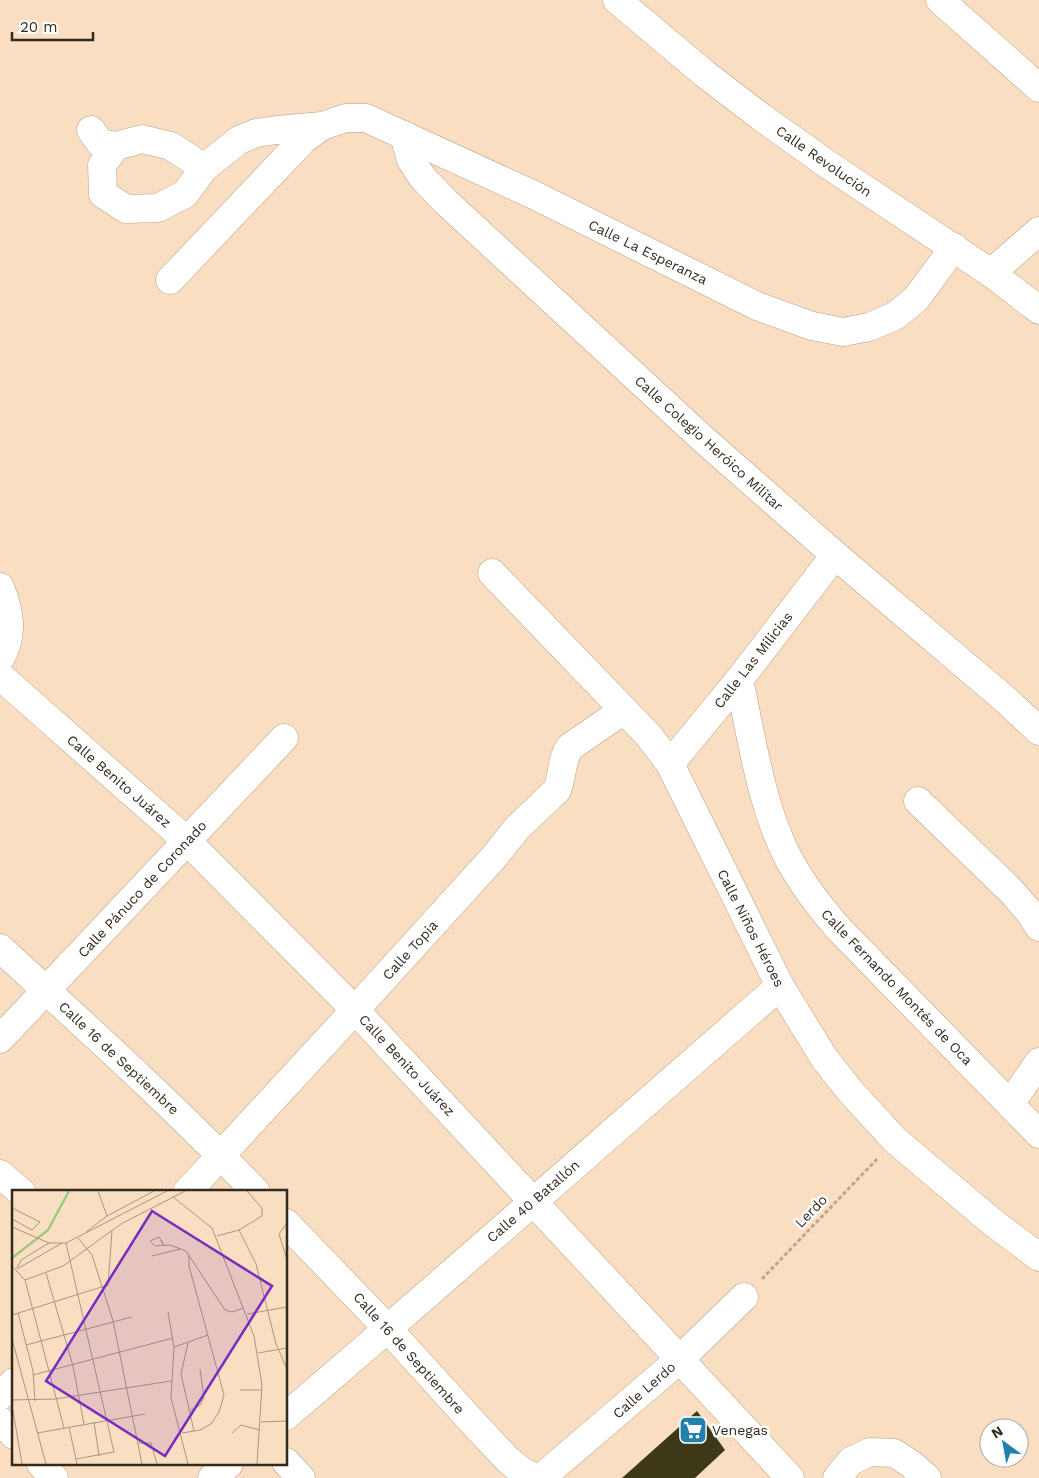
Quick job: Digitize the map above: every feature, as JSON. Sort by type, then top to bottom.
[{"type":"street","name":"Calle Revolución","points":[[617,0],[705,74],[761,117],[851,180],[992,272],[1039,310]]},
{"type":"street","points":[[940,0],[1039,88]]},
{"type":"street","name":"Calle La Esperanza","points":[[322,126],[346,118],[366,118],[536,196],[756,306],[812,326],[843,332],[869,327],[895,316],[916,300],[954,247]]},
{"type":"street","points":[[116,146],[102,165],[103,194],[126,209],[158,208],[185,194],[204,168],[239,140],[256,133],[322,126]]},
{"type":"street","points":[[170,280],[304,139],[322,126]]},
{"type":"street","points":[[91,130],[100,142],[116,146],[142,139],[171,146],[204,168]]},
{"type":"street","name":"Calle Colegio Heróico Militar","points":[[404,135],[411,160],[422,177],[446,202],[703,439],[835,555],[1006,700],[1039,731]]},
{"type":"street","points":[[992,272],[1039,231]]},
{"type":"street","name":"Calle Las Milicias","points":[[670,764],[739,680],[835,555]]},
{"type":"street","name":"Calle Niños Héroes","points":[[492,573],[649,736],[670,764],[780,986],[824,1058],[850,1092],[895,1140],[991,1221],[1039,1257]]},
{"type":"street","points":[[0,587],[8,615],[10,634],[0,659]]},
{"type":"street","name":"Calle Benito Juárez","points":[[0,676],[187,841],[356,1010],[790,1478]]},
{"type":"street","name":"Calle Fernando Montés de Oca","points":[[739,680],[766,806],[781,844],[796,873],[817,903],[839,929],[1039,1134]]},
{"type":"street","name":"Calle Topia","points":[[189,1190],[356,1010],[494,857],[517,828],[557,790],[566,753],[570,747],[624,710]]},
{"type":"street","name":"Calle Pánuco de Coronado","points":[[0,1040],[284,738]]},
{"type":"street","points":[[918,801],[1012,892],[1039,927]]},
{"type":"street","name":"Calle 16 de Septiembre","points":[[0,948],[221,1155],[254,1190]]},
{"type":"street","name":"Calle 40 Batallón","points":[[288,1414],[780,986]]},
{"type":"street","points":[[1010,1104],[1039,1062]]},
{"type":"street","points":[[0,1174],[19,1190]]},
{"type":"street","name":"Calle 16 de Septiembre","points":[[288,1225],[388,1329],[508,1460],[523,1472],[536,1478]]},
{"type":"street","name":"Calle Lerdo","points":[[541,1478],[679,1360],[744,1297]]},
{"type":"street","points":[[0,1396],[12,1384]]},
{"type":"street","points":[[0,1420],[12,1433]]},
{"type":"street","points":[[837,1478],[852,1461],[870,1452],[894,1453],[927,1478]]},
{"type":"street","points":[[288,1464],[301,1478]]},
{"type":"street","points":[[43,1466],[54,1478]]},
{"type":"street","points":[[212,1478],[227,1466]]},
{"type":"path","name":"Lerdo","points":[[744,1297],[895,1140]]},
{"type":"building","name":"Venegas","points":[[697,1411],[725,1450],[695,1478],[622,1478]]},
{"type":"place","name":"Venegas","points":[[693,1430]]}]
